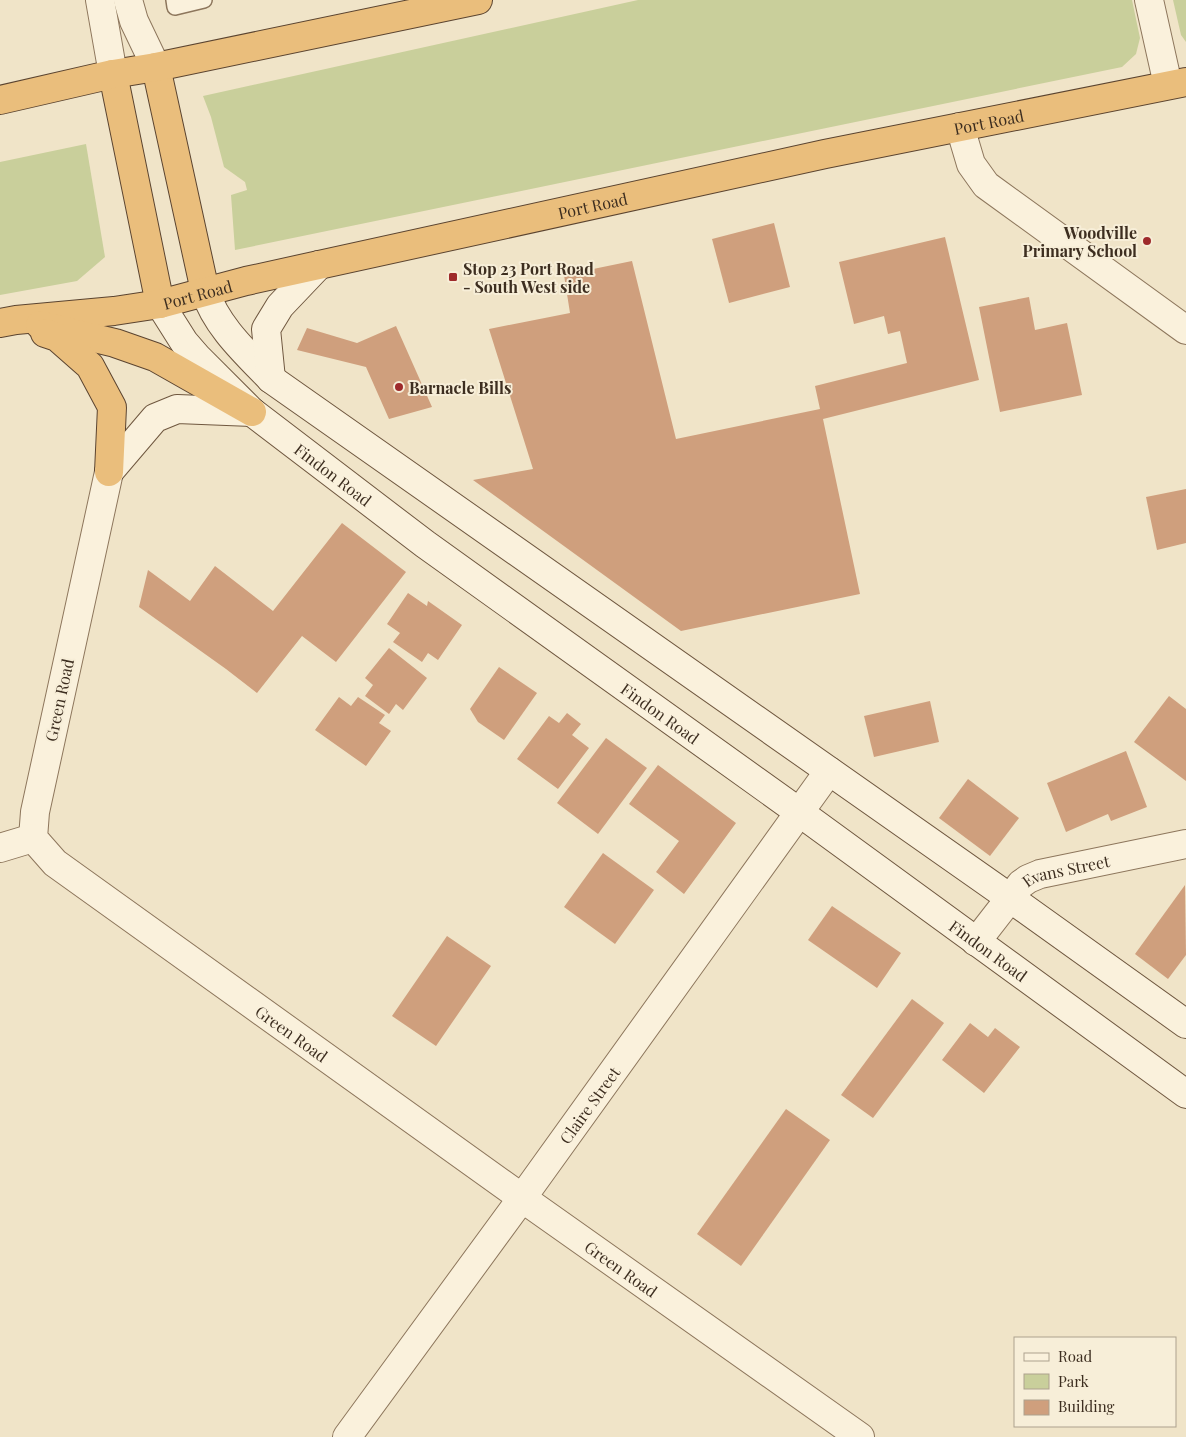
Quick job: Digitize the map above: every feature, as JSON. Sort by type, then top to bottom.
[{"type":"highway","points":[[0,100],[113,74],[156,67],[478,0]]},
{"type":"highway","points":[[156,67],[205,291]]},
{"type":"highway","points":[[113,74],[160,304]]},
{"type":"highway","name":"Port Road","points":[[8,322],[114,311],[160,304],[205,291],[319,265],[825,154],[1177,84]]},
{"type":"highway","points":[[8,322],[115,342],[137,350],[155,357],[252,412]]},
{"type":"highway","points":[[8,322],[56,337],[90,366],[112,407],[109,472]]},
{"type":"street","points":[[100,0],[113,74]]},
{"type":"street","points":[[128,0],[134,21],[156,67]]},
{"type":"street","points":[[1149,0],[1177,84]]},
{"type":"street","points":[[960,127],[971,164],[986,185],[1186,330]]},
{"type":"street","points":[[271,379],[266,329],[280,306],[319,265]]},
{"type":"street","points":[[205,291],[207,299],[226,330],[271,379],[829,770],[1186,1024]]},
{"type":"street","name":"Findon Road","points":[[160,304],[184,342],[252,412],[425,544],[799,812],[1186,1094]]},
{"type":"street","points":[[109,472],[154,418],[177,409],[252,412]]},
{"type":"street","name":"Green Road","points":[[109,472],[35,812],[33,838],[55,863],[522,1198],[860,1437]]},
{"type":"street","name":"Claire Street","points":[[347,1437],[522,1198],[829,770]]},
{"type":"street","points":[[0,848],[33,838]]},
{"type":"street","name":"Evans Street","points":[[976,942],[1010,898],[1028,879],[1040,874],[1186,844]]},
{"type":"lane","points":[[174,0],[175,7],[204,0]]},
{"type":"green space","points":[[638,0],[1132,0],[1140,38],[1136,54],[1122,67],[235,250],[231,195],[247,190],[245,182],[224,167],[211,117],[203,96]]},
{"type":"green space","points":[[1173,0],[1186,0],[1186,42],[1181,35]]},
{"type":"green space","points":[[86,144],[105,257],[77,281],[0,295],[0,162]]},
{"type":"building","points":[[774,223],[790,287],[729,303],[712,239]]},
{"type":"building","points":[[945,237],[979,380],[823,419],[860,594],[681,631],[473,480],[533,469],[489,329],[570,313],[564,275],[632,261],[676,439],[820,409],[815,386],[907,363],[900,331],[888,334],[884,316],[854,324],[839,262]]},
{"type":"building","points":[[1029,297],[1035,330],[1067,323],[1082,395],[1000,412],[979,307]]},
{"type":"building","name":"Barnacle Bills","points":[[396,326],[432,407],[389,419],[366,367],[297,350],[307,328],[357,343]]},
{"type":"building","points":[[1186,489],[1186,543],[1157,550],[1146,497]]},
{"type":"building","points":[[342,523],[406,572],[336,662],[302,636],[257,693],[139,607],[148,570],[190,601],[215,566],[273,611]]},
{"type":"building","points":[[408,593],[427,606],[428,601],[462,625],[438,660],[428,653],[422,662],[393,642],[400,633],[387,624]]},
{"type":"building","points":[[389,648],[427,678],[403,710],[396,704],[389,714],[365,696],[373,685],[365,678]]},
{"type":"building","points":[[499,667],[537,693],[504,740],[478,722],[470,709]]},
{"type":"building","points":[[1169,696],[1186,709],[1186,781],[1134,742]]},
{"type":"building","points":[[339,697],[351,706],[358,697],[385,715],[379,723],[391,731],[366,766],[315,730]]},
{"type":"building","points":[[930,701],[939,742],[874,757],[864,716]]},
{"type":"building","points":[[567,713],[581,724],[572,735],[589,748],[558,789],[517,759],[549,716],[559,723]]},
{"type":"building","points":[[606,738],[647,768],[598,834],[557,803]]},
{"type":"building","points":[[1126,751],[1147,807],[1111,821],[1108,814],[1066,832],[1047,783]]},
{"type":"building","points":[[658,765],[736,823],[684,894],[656,872],[679,841],[629,804]]},
{"type":"building","points":[[968,779],[1019,818],[990,856],[939,818]]},
{"type":"building","points":[[603,853],[654,890],[615,944],[564,907]]},
{"type":"building","points":[[1185,885],[1186,955],[1168,979],[1135,954]]},
{"type":"building","points":[[832,906],[901,953],[877,988],[808,940]]},
{"type":"building","points":[[447,936],[491,966],[436,1046],[392,1016]]},
{"type":"building","points":[[912,999],[944,1023],[873,1118],[841,1095]]},
{"type":"building","points":[[970,1023],[988,1037],[995,1028],[1020,1047],[984,1093],[942,1060]]},
{"type":"building","points":[[786,1109],[830,1140],[741,1266],[697,1234]]},
{"type":"place","name":"Woodville Primary School","points":[[1147,241]]},
{"type":"place","name":"Stop 23 Port Road - South West side","points":[[453,277]]},
{"type":"place","name":"Barnacle Bills","points":[[399,387]]}]
